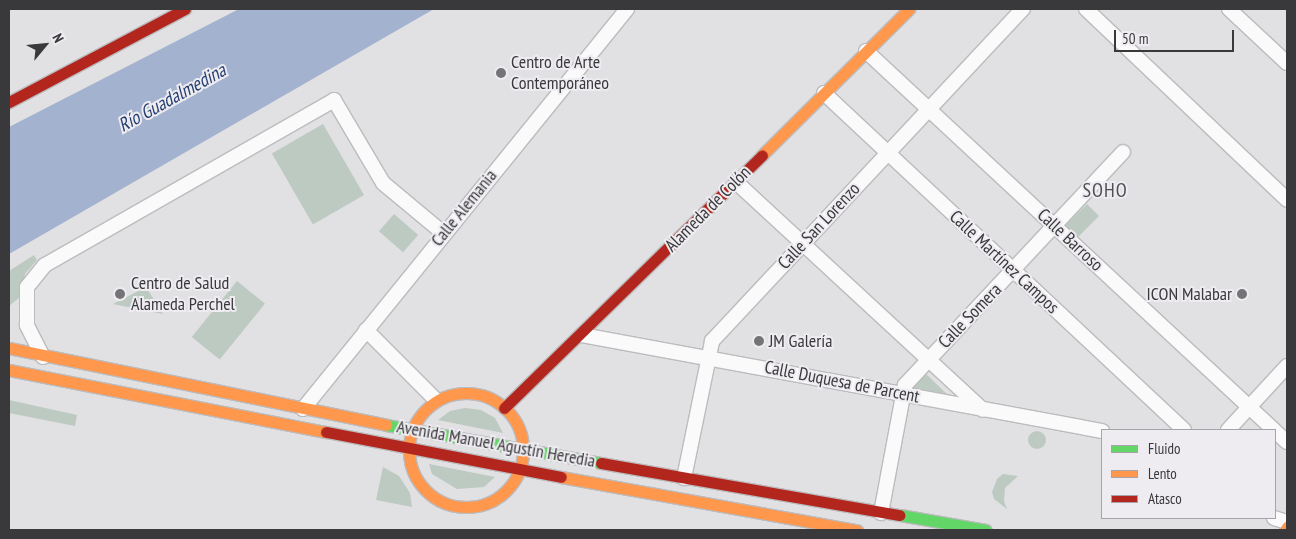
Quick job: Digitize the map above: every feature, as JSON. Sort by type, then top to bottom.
[{"type":"main road","points":[[9,102],[185,9]]},
{"type":"main road","name":"Alameda de Colón","points":[[504,408],[582,335],[909,9]]},
{"type":"main road","name":"Avenida Manuel Agustín Heredia","points":[[9,348],[44,357],[303,409],[881,513],[986,530]]},
{"type":"main road","name":"Avenida Manuel Agustín Heredia","points":[[9,370],[519,469],[857,530]]},
{"type":"main road","points":[[461,393],[477,394],[504,408],[514,420],[523,449],[519,469],[511,484],[499,496],[484,504],[454,506],[429,494],[417,481],[410,465],[408,448],[413,428],[436,400],[461,393]]},
{"type":"street","name":"Calle Alemania","points":[[303,409],[443,233],[627,9]]},
{"type":"street","name":"Calle San Lorenzo","points":[[684,478],[712,341],[1022,9]]},
{"type":"street","points":[[1086,9],[1287,200]]},
{"type":"street","points":[[1229,9],[1287,63]]},
{"type":"street","name":"Calle Barroso","points":[[866,51],[1273,429]]},
{"type":"street","name":"Calle Martínez Campos","points":[[824,93],[886,154],[1014,270],[1183,429]]},
{"type":"street","points":[[44,357],[27,325],[27,287],[45,265],[334,100],[383,183],[443,233]]},
{"type":"street","name":"Calle Somera","points":[[881,513],[905,385],[926,360],[1014,270],[1122,152]]},
{"type":"street","points":[[736,182],[926,360],[984,410]]},
{"type":"street","points":[[366,330],[436,400]]},
{"type":"street","name":"Calle Duquesa de Parcent","points":[[582,335],[708,356],[1101,431]]},
{"type":"street","points":[[1229,429],[1287,366]]},
{"type":"street","name":"Calle Barroso","points":[[1276,432],[1287,442]]},
{"type":"shaded area","points":[[323,124],[364,195],[313,225],[272,154]]},
{"type":"shaded area","points":[[1087,204],[1099,216],[1078,237],[1066,225]]},
{"type":"shaded area","points":[[394,214],[418,235],[403,252],[379,231]]},
{"type":"shaded area","points":[[34,255],[37,260],[25,274],[19,298],[9,306],[9,271]]},
{"type":"shaded area","points":[[237,281],[265,304],[220,360],[192,337]]},
{"type":"shaded area","points":[[146,287],[163,314],[113,304]]},
{"type":"shaded area","points":[[923,371],[951,398],[909,390]]},
{"type":"shaded area","points":[[9,400],[77,415],[75,426],[9,413]]},
{"type":"shaded area","points":[[465,408],[481,410],[495,418],[503,433],[438,420],[450,411]]},
{"type":"shaded area","points":[[1037,431],[1043,434],[1046,440],[1043,446],[1037,449],[1031,446],[1028,440],[1031,434]]},
{"type":"shaded area","points":[[429,464],[495,477],[484,487],[457,489],[432,474]]},
{"type":"shaded area","points":[[383,467],[399,476],[410,493],[412,507],[376,500]]},
{"type":"shaded area","points":[[1003,474],[1018,476],[1005,488],[1004,501],[1007,509],[994,499],[992,492],[997,479]]},
{"type":"water","name":"Río Guadalmedina","points":[[239,9],[434,9],[9,254],[9,127]]},
{"type":"traffic: fast","points":[[386,425],[601,463]]},
{"type":"traffic: fast","points":[[900,515],[986,530]]},
{"type":"traffic: slow","points":[[762,155],[909,9]]},
{"type":"traffic: slow","points":[[9,348],[386,425]]},
{"type":"traffic: slow","points":[[9,370],[326,432]]},
{"type":"traffic: slow","points":[[466,393],[488,397],[506,410],[519,428],[523,450],[519,472],[506,490],[488,503],[466,507],[444,503],[426,490],[413,472],[409,450],[413,428],[426,410],[444,397],[466,393]]},
{"type":"traffic: slow","points":[[561,477],[857,530]]},
{"type":"traffic: jam","points":[[9,102],[185,9]]},
{"type":"traffic: jam","points":[[504,408],[762,155]]},
{"type":"traffic: jam","points":[[326,432],[561,477]]},
{"type":"traffic: jam","points":[[601,463],[900,515]]},
{"type":"place","name":"Centro de Arte Contemporáneo","points":[[501,73]]},
{"type":"place","name":"Centro de Salud Alameda Perchel","points":[[120,294]]},
{"type":"place","name":"ICON Malabar","points":[[1242,294]]},
{"type":"place","name":"JM Galería","points":[[759,341]]},
{"type":"district","name":"SOHO","points":[[1105,190]]}]
